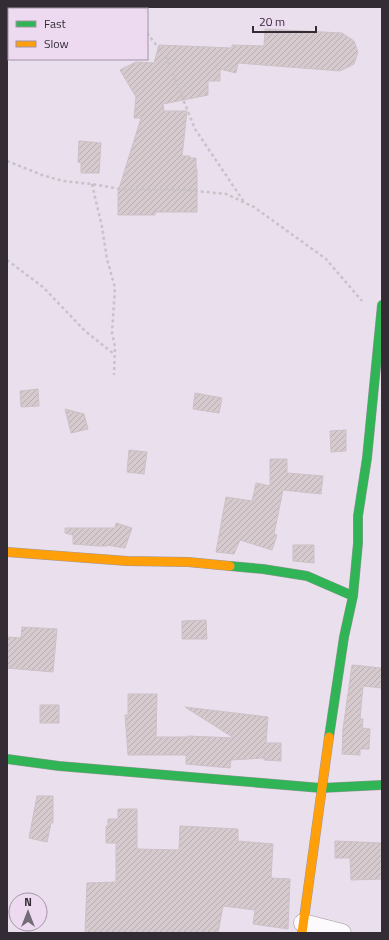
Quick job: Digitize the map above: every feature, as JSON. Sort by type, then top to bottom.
[{"type":"street","points":[[342,933],[303,928],[321,788],[344,637],[353,596],[358,543],[358,516],[377,392],[382,305]]},
{"type":"street","points":[[7,552],[127,561],[188,562],[263,569],[307,576],[353,596]]},
{"type":"street","points":[[7,759],[59,766],[321,788],[382,785]]},
{"type":"path","points":[[148,34],[167,59],[195,129],[245,202]]},
{"type":"path","points":[[7,160],[42,175],[63,181],[120,189],[176,189],[226,194],[245,202],[326,259],[380,323]]},
{"type":"path","points":[[92,184],[102,227],[107,259],[115,288],[112,334],[115,354],[114,375]]},
{"type":"path","points":[[7,260],[44,287],[85,331],[115,354]]},
{"type":"building","points":[[265,29],[342,33],[354,41],[358,52],[354,64],[340,71],[238,63],[236,73],[220,69],[220,81],[208,81],[208,95],[163,104],[164,111],[187,111],[182,156],[196,158],[197,212],[155,212],[155,215],[118,215],[118,192],[141,118],[134,118],[136,97],[120,70],[136,62],[154,63],[159,45],[232,48],[232,45],[264,46]]},
{"type":"building","points":[[79,141],[101,143],[99,173],[81,173],[81,163],[78,162]]},
{"type":"building","points":[[38,389],[39,406],[21,407],[20,391]]},
{"type":"building","points":[[195,393],[222,398],[219,413],[193,409]]},
{"type":"building","points":[[65,409],[84,414],[88,429],[71,433]]},
{"type":"building","points":[[346,430],[346,451],[331,452],[330,431]]},
{"type":"building","points":[[129,450],[147,452],[144,474],[127,472]]},
{"type":"building","points":[[270,459],[287,459],[287,473],[323,476],[321,494],[283,490],[274,534],[277,535],[272,550],[240,540],[234,554],[216,552],[226,497],[252,501],[256,483],[270,486]]},
{"type":"building","points":[[116,523],[132,528],[125,548],[107,545],[99,546],[73,544],[73,535],[65,533],[65,528],[115,528]]},
{"type":"building","points":[[293,545],[314,545],[314,563],[293,561]]},
{"type":"building","points":[[206,620],[207,639],[182,639],[182,621]]},
{"type":"building","points":[[22,627],[57,629],[53,672],[7,668],[7,637],[21,638]]},
{"type":"building","points":[[352,665],[382,668],[382,688],[363,686],[360,719],[363,719],[362,728],[370,729],[369,749],[360,749],[360,755],[342,754],[343,729]]},
{"type":"building","points":[[128,694],[157,694],[156,737],[188,736],[234,738],[185,707],[268,717],[266,743],[281,743],[281,761],[264,760],[265,753],[264,758],[231,760],[230,768],[186,764],[186,755],[128,755],[125,715],[128,715]]},
{"type":"building","points":[[40,705],[59,705],[59,723],[40,723]]},
{"type":"building","points":[[37,796],[53,796],[53,823],[51,823],[47,842],[29,838]]},
{"type":"building","points":[[118,809],[137,809],[137,849],[179,850],[180,826],[238,829],[238,841],[273,844],[271,878],[290,879],[288,929],[253,924],[255,910],[223,906],[218,933],[85,933],[87,883],[116,882],[116,843],[106,843],[106,826],[108,826],[108,819],[118,819]]},
{"type":"building","points":[[335,841],[382,843],[382,879],[351,880],[350,858],[335,858]]},
{"type":"traffic: fast","points":[[329,737],[344,637],[353,596],[358,543],[358,516],[367,458],[382,305]]},
{"type":"traffic: fast","points":[[230,566],[263,569],[307,576],[353,596]]},
{"type":"traffic: fast","points":[[7,759],[59,766],[321,788],[382,785]]},
{"type":"traffic: slow","points":[[7,552],[127,561],[188,562],[230,566]]},
{"type":"traffic: slow","points":[[302,933],[329,737]]}]
